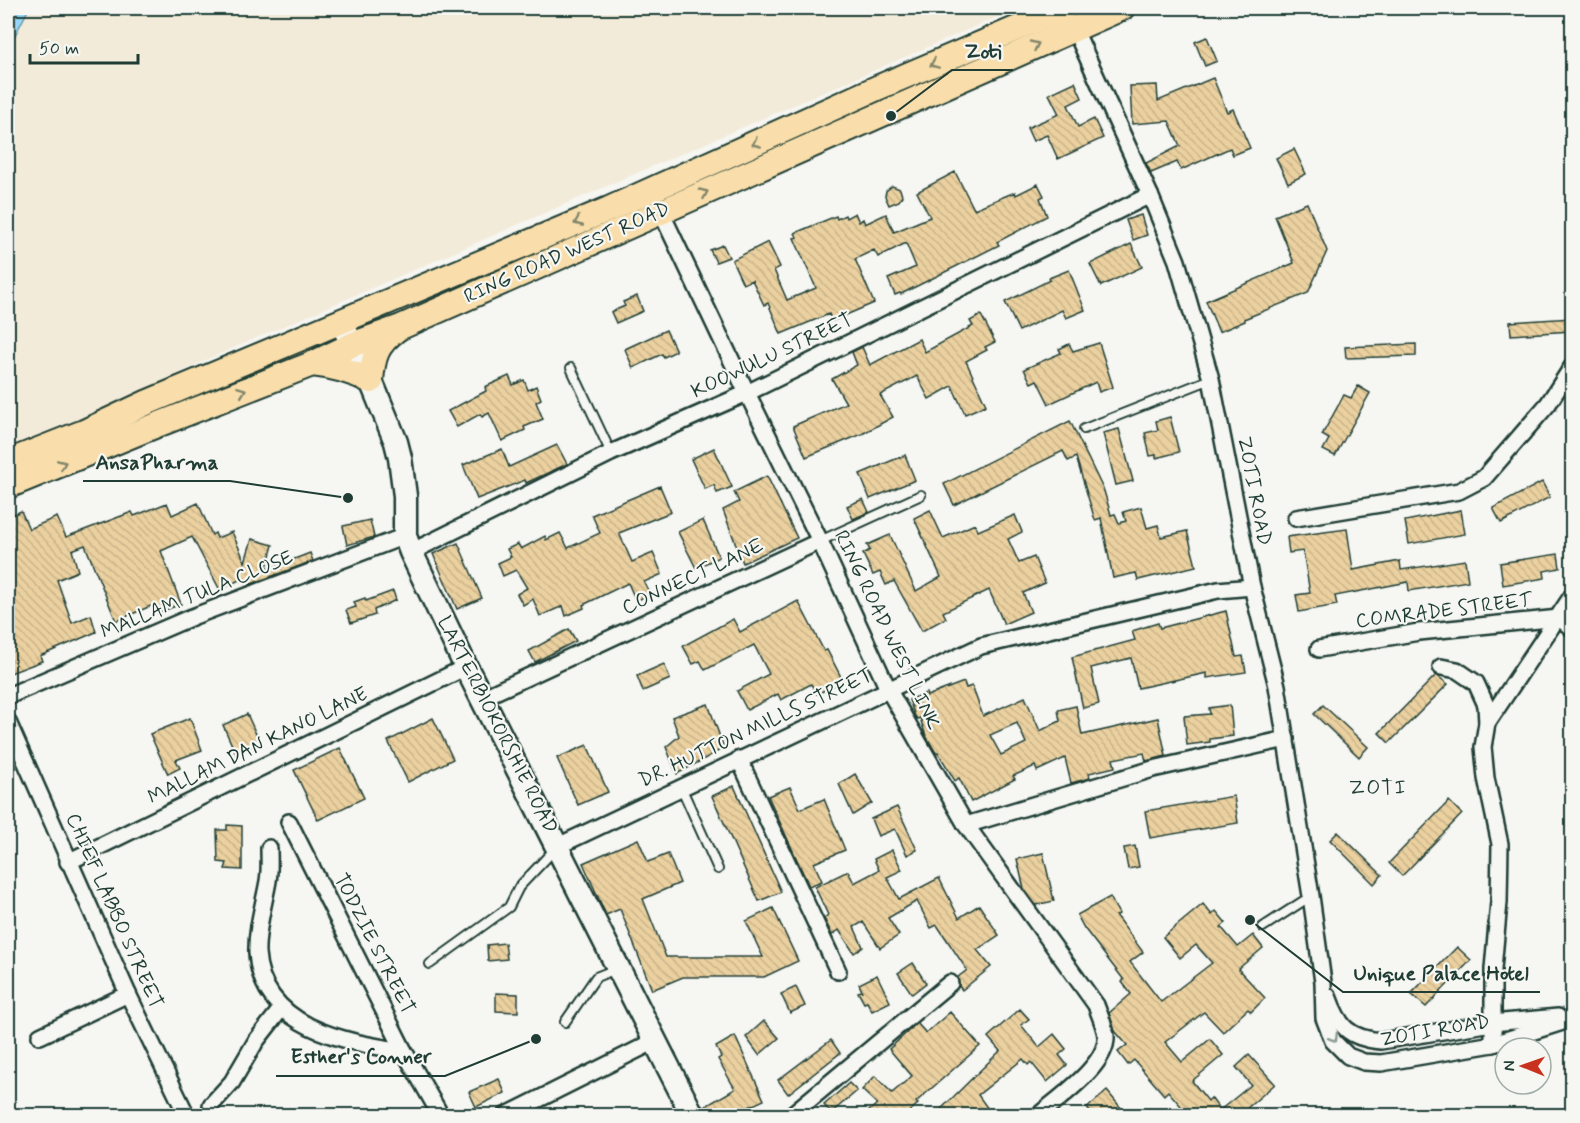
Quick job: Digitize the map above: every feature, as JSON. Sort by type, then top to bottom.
[{"type":"main road","name":"RING ROAD WEST ROAD","points":[[8,462],[84,432],[146,403],[609,209],[877,88],[1069,18],[1122,8]]},
{"type":"main road","name":"RING ROAD WEST ROAD","points":[[8,486],[400,327],[874,119],[1069,18]]},
{"type":"main road","points":[[354,344],[396,310],[460,280],[480,263]]},
{"type":"main road","points":[[312,364],[342,369],[371,381],[373,359],[383,340],[400,327]]},
{"type":"street","name":"ZOTI ROAD","points":[[1069,18],[1150,195],[1177,261],[1210,379],[1252,587],[1277,686],[1311,896],[1323,982],[1324,1018],[1333,1041],[1348,1056],[1364,1062],[1381,1063],[1493,1044]]},
{"type":"street","name":"KOOWULU STREET","points":[[408,544],[747,393],[1150,195]]},
{"type":"street","name":"RING ROAD WEST LINK","points":[[661,212],[820,541],[888,689],[966,825],[1095,1005],[1106,1034],[1105,1045],[1100,1057],[1090,1071],[1038,1116]]},
{"type":"street","name":"LARTERBIOKORSHIE ROAD","points":[[341,322],[371,381],[400,458],[408,544],[466,667],[693,1116]]},
{"type":"street","points":[[1296,518],[1458,491],[1484,478],[1548,404],[1572,367]]},
{"type":"street","name":"CONNECT LANE","points":[[482,698],[820,541]]},
{"type":"street","name":"MALLAM TULA CLOSE","points":[[8,696],[192,617],[408,544]]},
{"type":"street","name":"DR. HUTTON MILLS STREET","points":[[558,846],[981,646],[1218,590],[1252,587]]},
{"type":"street","points":[[1488,723],[1572,596]]},
{"type":"street","name":"COMRADE STREET","points":[[1319,649],[1419,632],[1559,618],[1572,628]]},
{"type":"street","name":"MALLAM DAN KANO LANE","points":[[69,862],[466,667]]},
{"type":"street","points":[[1441,667],[1457,670],[1476,683],[1486,705],[1488,723],[1483,747],[1486,778],[1500,844],[1499,902],[1493,969],[1493,1044]]},
{"type":"street","name":"CHIEF LABBO STREET","points":[[8,722],[128,994],[187,1116]]},
{"type":"street","points":[[966,825],[1154,769],[1286,739]]},
{"type":"street","points":[[739,759],[838,971]]},
{"type":"street","name":"TODZIE STREET","points":[[289,822],[404,1051],[441,1116]]},
{"type":"street","points":[[269,849],[269,879],[257,953],[260,972],[271,995],[281,1009],[298,1021],[322,1032],[370,1046],[404,1051]]},
{"type":"street","name":"ZOTI ROAD","points":[[1323,982],[1335,1016],[1347,1031],[1364,1040],[1381,1041],[1492,1023],[1572,1017]]},
{"type":"street","points":[[790,1116],[950,983]]},
{"type":"street","points":[[40,1036],[128,994]]},
{"type":"street","points":[[211,1105],[232,1082],[256,1041],[281,1009]]},
{"type":"street","name":"ZOTI ROAD","points":[[1516,1036],[1572,1017]]},
{"type":"street","points":[[505,1116],[655,1041]]},
{"type":"lane","points":[[571,368],[611,453]]},
{"type":"lane","points":[[1084,429],[1210,379]]},
{"type":"lane","name":"CONNECT LANE","points":[[820,541],[921,495]]},
{"type":"lane","points":[[681,787],[718,869]]},
{"type":"lane","points":[[430,964],[509,907],[519,887],[558,846]]},
{"type":"lane","points":[[1263,927],[1311,896]]},
{"type":"lane","points":[[565,1022],[596,977],[618,968]]},
{"type":"shaded area","points":[[29,8],[1018,8],[206,360],[96,414],[8,453],[8,49]]},
{"type":"water","points":[[8,8],[29,8],[8,49]]},
{"type":"building","points":[[1207,37],[1217,61],[1205,66],[1195,42]]},
{"type":"building","points":[[1213,78],[1227,112],[1233,109],[1250,148],[1233,155],[1230,148],[1181,170],[1177,162],[1151,173],[1146,163],[1180,146],[1169,121],[1132,124],[1130,86],[1157,85],[1158,101]]},
{"type":"building","points":[[1075,82],[1082,98],[1068,105],[1078,127],[1094,119],[1103,138],[1058,159],[1047,135],[1033,141],[1027,128],[1059,114],[1049,94]]},
{"type":"building","points":[[1294,149],[1306,174],[1288,183],[1276,158]]},
{"type":"building","points":[[955,172],[974,209],[1015,192],[1016,195],[1038,184],[1044,196],[1040,198],[1047,216],[997,242],[999,245],[901,294],[895,295],[888,279],[916,267],[906,243],[878,257],[874,250],[855,259],[874,303],[832,321],[829,314],[781,334],[768,303],[764,305],[752,280],[743,284],[732,260],[768,242],[780,267],[774,270],[787,300],[816,288],[794,238],[797,237],[795,233],[836,216],[837,219],[845,215],[846,218],[855,213],[859,222],[863,219],[865,224],[886,214],[894,232],[930,217],[917,192]]},
{"type":"building","points":[[892,186],[900,189],[902,196],[899,201],[889,205],[885,196],[886,191]]},
{"type":"building","points":[[1307,203],[1327,251],[1308,293],[1244,319],[1245,321],[1219,332],[1206,301],[1294,263],[1275,216]]},
{"type":"building","points":[[1141,215],[1147,235],[1133,240],[1126,220]]},
{"type":"building","points":[[1131,244],[1142,267],[1101,286],[1090,264]]},
{"type":"building","points":[[723,245],[729,257],[716,262],[710,250]]},
{"type":"building","points":[[1069,270],[1085,310],[1066,318],[1062,310],[1019,331],[1005,302]]},
{"type":"building","points":[[637,296],[643,311],[616,323],[611,312],[625,306],[623,302]]},
{"type":"building","points":[[981,315],[995,342],[985,347],[987,350],[966,361],[986,405],[965,414],[952,386],[929,399],[917,376],[880,395],[893,417],[862,434],[806,457],[793,426],[846,403],[832,379],[857,365],[852,352],[862,347],[870,365],[919,339],[925,352],[973,326],[970,321]]},
{"type":"building","points":[[1572,318],[1572,331],[1511,335],[1510,322]]},
{"type":"building","points":[[666,330],[676,351],[664,357],[662,354],[633,368],[625,349]]},
{"type":"building","points":[[1099,343],[1113,387],[1099,392],[1096,382],[1049,404],[1037,380],[1031,383],[1024,369],[1061,353],[1059,349],[1069,344],[1073,351]]},
{"type":"building","points":[[1416,344],[1416,356],[1346,358],[1345,347]]},
{"type":"building","points":[[509,376],[513,385],[524,380],[528,390],[536,386],[541,399],[536,402],[543,419],[524,427],[525,430],[502,441],[489,413],[482,417],[480,414],[457,427],[448,411],[486,391],[485,387]]},
{"type":"building","points":[[1358,386],[1370,393],[1335,456],[1323,450],[1329,439],[1322,435],[1344,395],[1351,398]]},
{"type":"building","points":[[1170,417],[1179,452],[1156,458],[1156,455],[1150,456],[1145,433],[1158,430],[1156,421]]},
{"type":"building","points":[[1070,421],[1104,491],[1111,515],[1115,514],[1119,523],[1126,521],[1123,512],[1141,507],[1147,528],[1158,525],[1161,537],[1187,531],[1196,566],[1138,580],[1136,573],[1113,578],[1101,518],[1095,520],[1076,457],[1068,461],[1063,451],[954,505],[944,484]]},
{"type":"building","points":[[1119,429],[1133,481],[1116,485],[1103,433]]},
{"type":"building","points":[[557,445],[567,464],[526,483],[525,480],[477,499],[463,465],[502,449],[509,467]]},
{"type":"building","points":[[714,448],[732,487],[717,493],[714,485],[705,489],[691,459]]},
{"type":"building","points":[[905,455],[915,480],[870,499],[860,474]]},
{"type":"building","points":[[767,476],[797,538],[743,563],[723,510],[739,502],[734,492]]},
{"type":"building","points":[[1542,482],[1550,497],[1501,523],[1493,508]]},
{"type":"building","points":[[660,486],[671,512],[619,533],[632,562],[653,553],[662,574],[644,582],[650,594],[636,601],[628,583],[566,616],[563,606],[540,616],[533,599],[523,605],[517,594],[527,588],[516,570],[503,576],[498,563],[511,557],[507,549],[518,544],[521,549],[545,536],[546,540],[560,533],[568,548],[600,533],[592,515]]},
{"type":"building","points":[[863,499],[869,512],[853,519],[847,506]]},
{"type":"building","points":[[167,503],[172,515],[198,503],[212,535],[215,533],[217,538],[232,532],[245,562],[252,539],[273,545],[266,570],[310,553],[313,561],[251,584],[239,580],[220,590],[192,537],[161,551],[181,604],[157,613],[153,605],[116,621],[85,545],[72,550],[78,571],[57,580],[72,623],[91,615],[96,632],[40,656],[42,661],[8,674],[8,517],[21,511],[29,529],[57,517],[66,537],[132,512],[134,516]]},
{"type":"building","points":[[930,510],[943,538],[975,524],[978,531],[1015,515],[1022,532],[1008,539],[1019,563],[1034,557],[1045,583],[1023,593],[1031,612],[1004,624],[989,590],[943,612],[946,618],[922,631],[894,581],[886,585],[880,572],[873,575],[863,554],[870,550],[867,545],[890,535],[916,591],[941,577],[914,518]]},
{"type":"building","points":[[1461,510],[1465,534],[1409,544],[1405,521]]},
{"type":"building","points":[[370,520],[374,537],[347,545],[343,526]]},
{"type":"building","points":[[703,520],[719,557],[696,568],[678,532]]},
{"type":"building","points":[[1347,529],[1353,570],[1400,561],[1401,570],[1465,560],[1468,581],[1409,591],[1408,582],[1335,596],[1337,605],[1299,612],[1296,595],[1310,593],[1303,551],[1289,553],[1287,537]]},
{"type":"building","points":[[458,543],[482,598],[457,609],[433,554]]},
{"type":"building","points":[[1558,554],[1560,568],[1544,571],[1545,578],[1503,585],[1500,563]]},
{"type":"building","points":[[393,591],[396,600],[374,610],[375,615],[351,623],[346,610],[356,607],[354,602],[365,598],[366,601]]},
{"type":"building","points":[[798,601],[824,651],[827,650],[843,681],[817,694],[811,684],[781,700],[778,694],[747,710],[737,691],[769,674],[754,645],[705,670],[700,661],[693,664],[683,646],[733,619],[740,632]]},
{"type":"building","points":[[1226,611],[1236,657],[1243,656],[1246,672],[1207,678],[1207,673],[1138,688],[1131,658],[1091,668],[1099,704],[1083,708],[1072,657],[1135,640],[1132,631],[1158,623],[1160,628]]},
{"type":"building","points":[[569,629],[576,641],[535,662],[529,651]]},
{"type":"building","points":[[664,664],[670,679],[643,691],[637,676]]},
{"type":"building","points":[[1436,675],[1448,684],[1389,743],[1379,733]]},
{"type":"building","points":[[964,682],[966,688],[972,686],[983,716],[1025,697],[1040,731],[1060,721],[1058,710],[1076,706],[1082,735],[1158,718],[1166,756],[1146,761],[1144,753],[1113,759],[1115,767],[1089,773],[1090,778],[1071,783],[1065,758],[1037,771],[1035,766],[1013,776],[1015,779],[971,802],[959,778],[955,781],[938,752],[936,753],[926,736],[920,718],[917,719],[915,716],[909,700],[926,693],[927,696]],"holes":[[[1017,723],[1026,743],[1001,755],[990,735]]]},
{"type":"building","points":[[708,704],[724,748],[677,774],[666,747],[679,736],[672,717]]},
{"type":"building","points":[[1230,705],[1233,736],[1187,745],[1184,716],[1210,714],[1209,708]]},
{"type":"building","points":[[1323,705],[1368,747],[1359,757],[1314,714]]},
{"type":"building","points":[[247,714],[260,743],[236,754],[223,725]]},
{"type":"building","points":[[190,718],[202,750],[176,760],[180,768],[168,774],[150,734]]},
{"type":"building","points":[[433,718],[453,759],[408,782],[388,741]]},
{"type":"building","points":[[587,745],[608,792],[578,805],[557,758]]},
{"type":"building","points":[[340,748],[364,798],[318,820],[294,770]]},
{"type":"building","points":[[855,774],[872,803],[853,815],[839,784]]},
{"type":"building","points":[[734,786],[781,892],[759,901],[712,796]]},
{"type":"building","points":[[790,787],[800,809],[824,799],[845,850],[814,863],[822,881],[809,886],[768,796]]},
{"type":"building","points":[[1234,796],[1238,823],[1150,838],[1145,811]]},
{"type":"building","points":[[1449,801],[1462,814],[1402,876],[1389,863]]},
{"type":"building","points":[[897,807],[917,850],[907,855],[895,829],[878,836],[871,819]]},
{"type":"building","points":[[227,825],[242,826],[242,870],[225,869],[227,863],[218,862],[217,830],[227,830]]},
{"type":"building","points":[[1338,832],[1382,875],[1374,884],[1330,840]]},
{"type":"building","points":[[638,839],[648,862],[668,854],[680,883],[643,899],[666,957],[763,957],[746,921],[773,908],[798,961],[764,977],[683,977],[652,990],[620,909],[606,915],[583,863]]},
{"type":"building","points":[[1135,846],[1139,867],[1128,869],[1124,848]]},
{"type":"building","points":[[892,850],[902,870],[887,877],[899,899],[939,878],[959,918],[979,905],[999,935],[977,950],[991,967],[962,990],[958,977],[967,970],[937,925],[931,928],[917,901],[888,918],[899,935],[880,948],[863,922],[854,927],[863,947],[854,953],[839,930],[832,935],[824,918],[828,915],[815,887],[848,871],[854,883],[879,870],[874,859]]},
{"type":"building","points":[[1043,853],[1054,901],[1036,905],[1024,889],[1017,859]]},
{"type":"building","points":[[1110,897],[1119,914],[1116,916],[1143,952],[1130,962],[1161,1002],[1212,963],[1196,945],[1180,958],[1163,937],[1203,904],[1212,915],[1216,911],[1226,923],[1221,927],[1238,947],[1253,935],[1263,948],[1238,969],[1265,998],[1251,1012],[1248,1009],[1223,1032],[1204,1012],[1165,1042],[1182,1062],[1210,1039],[1223,1055],[1192,1081],[1208,1101],[1211,1098],[1220,1110],[1251,1085],[1236,1067],[1249,1055],[1275,1084],[1238,1116],[1191,1116],[1168,1091],[1164,1095],[1134,1060],[1128,1065],[1118,1052],[1127,1045],[1115,1031],[1109,1013],[1131,994],[1122,982],[1124,980],[1084,928],[1077,915]]},
{"type":"building","points":[[505,943],[507,959],[488,961],[487,945]]},
{"type":"building","points":[[1457,947],[1471,960],[1426,1007],[1411,994]]},
{"type":"building","points":[[913,963],[926,983],[912,994],[898,973]]},
{"type":"building","points":[[877,975],[890,1002],[872,1011],[858,992],[862,991],[859,984]]},
{"type":"building","points":[[796,987],[805,1006],[790,1013],[781,994]]},
{"type":"building","points":[[496,993],[518,994],[518,1012],[496,1011]]},
{"type":"building","points":[[1020,1009],[1029,1019],[1021,1025],[1039,1047],[1054,1034],[1066,1049],[1059,1055],[1067,1065],[1047,1082],[1031,1062],[1028,1065],[1023,1059],[978,1095],[993,1116],[947,1116],[941,1109],[1000,1051],[988,1037]]},
{"type":"building","points":[[950,1012],[980,1046],[916,1102],[918,1104],[904,1116],[863,1116],[877,1104],[862,1090],[875,1076],[892,1093],[912,1076],[889,1049],[917,1023],[926,1033]]},
{"type":"building","points":[[764,1021],[779,1038],[759,1055],[746,1037]]},
{"type":"building","points":[[735,1036],[764,1100],[740,1111],[735,1116],[706,1116],[704,1107],[735,1089],[718,1059],[721,1057],[716,1047]]},
{"type":"building","points":[[831,1040],[840,1053],[788,1094],[778,1080]]},
{"type":"building","points":[[499,1079],[505,1093],[476,1107],[469,1092]]},
{"type":"building","points":[[849,1083],[857,1091],[831,1113],[824,1105]]},
{"type":"building","points":[[1107,1091],[1121,1108],[1112,1116],[1093,1116],[1087,1108]]},
{"type":"place","name":"Zoti","points":[[891,116]]},
{"type":"place","name":"AnsaPharma","points":[[348,498]]},
{"type":"place","name":"Unique Palace Hotel","points":[[1250,920]]},
{"type":"place","name":"Esther's Conner","points":[[536,1039]]},
{"type":"district","name":"ZOTI","points":[[1378,788]]}]
